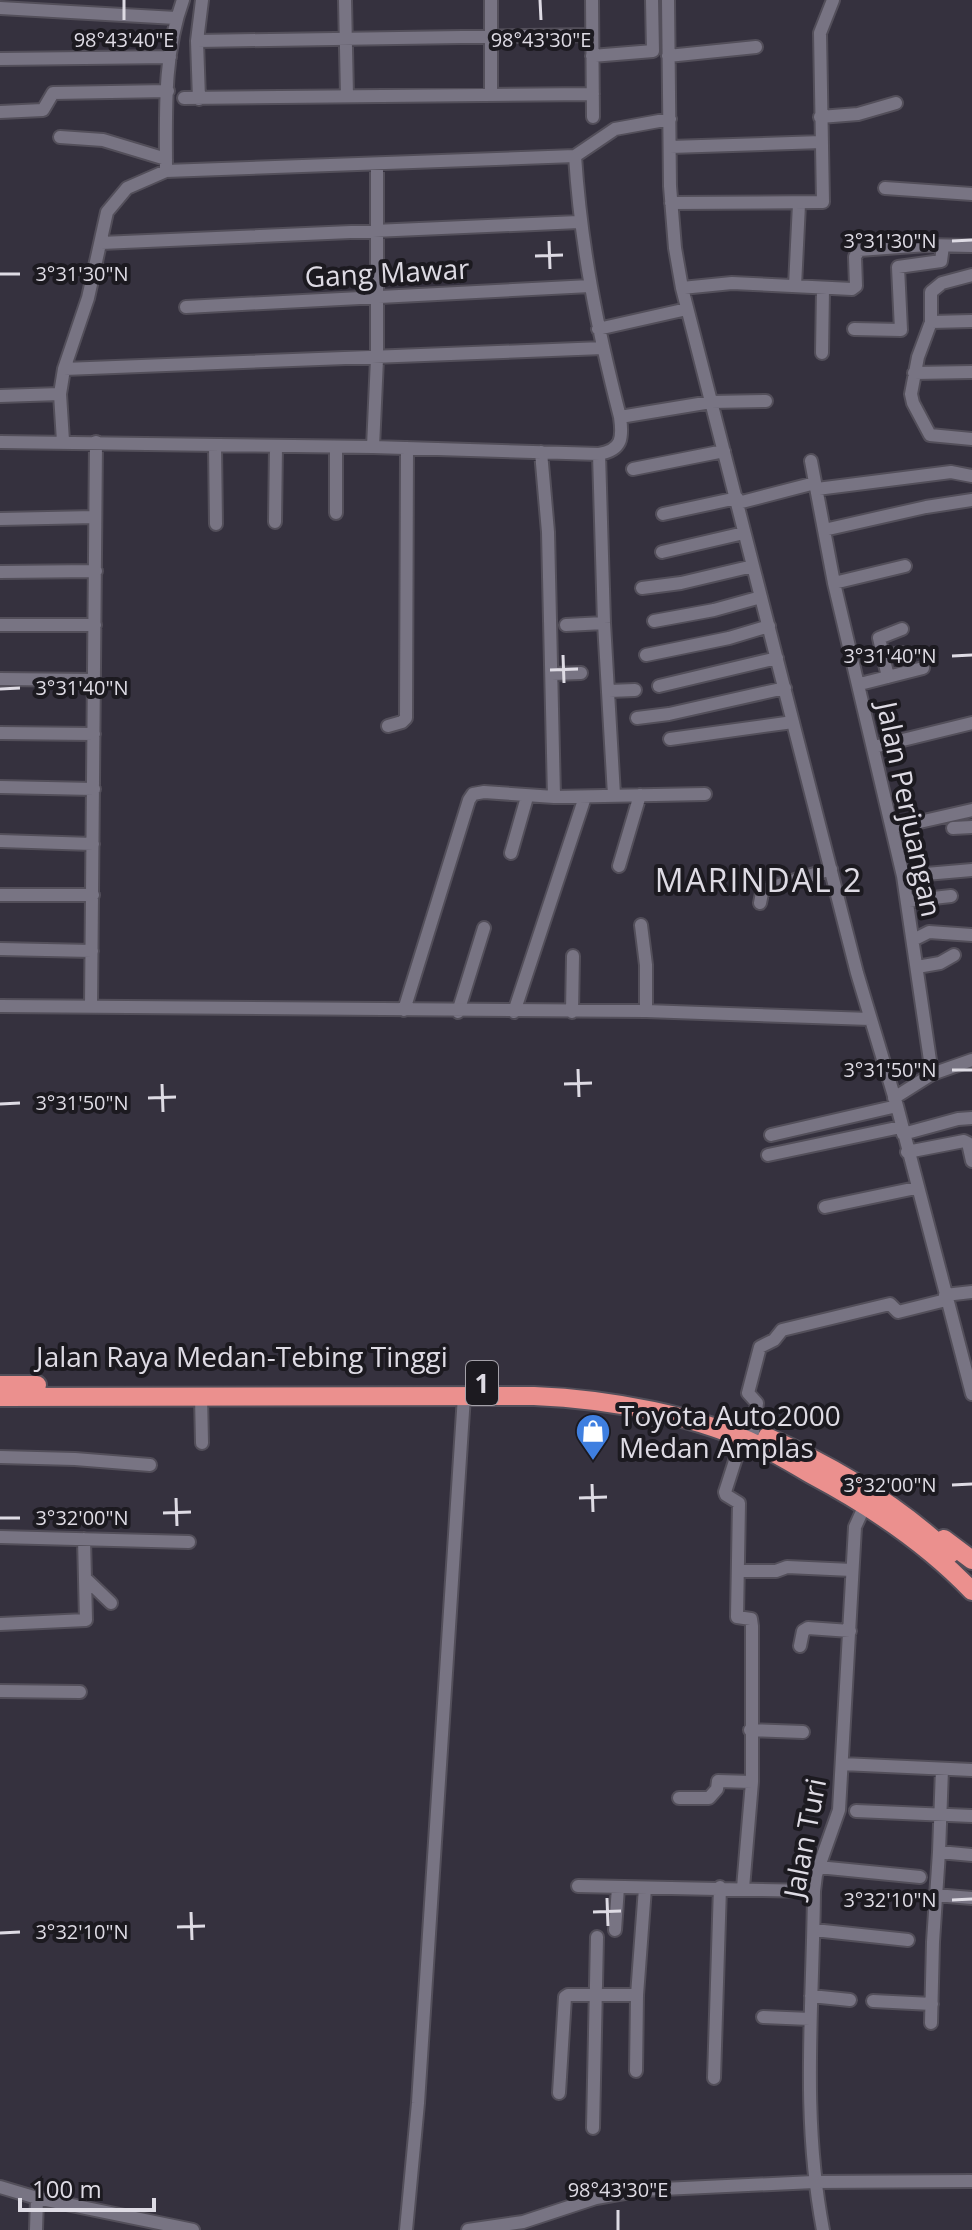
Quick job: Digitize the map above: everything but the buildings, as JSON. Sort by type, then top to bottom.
[{"type":"highway","name":"Jalan Raya Medan-Tebing Tinggi","points":[[0,1385],[545,1384],[642,1398],[835,1471],[923,1537]]},
{"type":"highway","name":"Jalan Raya Medan-Tebing Tinggi","points":[[0,1397],[534,1396],[603,1401],[748,1436],[923,1537]]},
{"type":"highway","name":"1","points":[[923,1537],[972,1576]]},
{"type":"highway","points":[[923,1537],[952,1542],[972,1560]]},
{"type":"highway","points":[[923,1537],[972,1605]]},
{"type":"highway","name":"1","points":[[948,1559],[972,1591]]},
{"type":"street","points":[[166,165],[170,57],[176,18],[183,0]]},
{"type":"street","points":[[199,99],[197,41],[202,0]]},
{"type":"street","points":[[345,0],[347,96]]},
{"type":"street","points":[[491,0],[491,95]]},
{"type":"street","points":[[592,0],[593,117]]},
{"type":"street","points":[[592,56],[653,51],[652,0]]},
{"type":"street","points":[[668,0],[671,203],[682,288],[870,1019],[896,1102],[971,1389]]},
{"type":"street","points":[[671,203],[822,203],[820,33],[833,0]]},
{"type":"street","points":[[0,8],[176,18]]},
{"type":"street","points":[[197,41],[591,35]]},
{"type":"street","points":[[668,56],[756,47]]},
{"type":"street","points":[[0,59],[170,57]]},
{"type":"street","points":[[0,112],[45,109],[53,93],[168,91]]},
{"type":"street","points":[[184,98],[593,94]]},
{"type":"street","points":[[820,117],[858,114],[896,103]]},
{"type":"street","points":[[60,137],[103,140],[166,165],[377,165],[575,156],[615,129],[670,119]]},
{"type":"street","points":[[670,147],[822,142]]},
{"type":"street","points":[[0,442],[373,447],[599,454],[616,449],[621,443],[620,417],[590,286],[579,222],[575,156]]},
{"type":"street","points":[[63,441],[60,394],[64,369],[88,298],[107,212],[121,192],[166,165]]},
{"type":"street","points":[[373,447],[378,296],[377,165]]},
{"type":"street","points":[[885,188],[972,194]]},
{"type":"street","points":[[795,286],[799,204]]},
{"type":"street","points":[[101,243],[579,222]]},
{"type":"street","points":[[854,329],[901,330],[898,266],[941,261],[943,246]]},
{"type":"street","points":[[682,288],[714,283],[852,289],[856,286],[855,257],[859,250],[972,246]]},
{"type":"street","points":[[972,275],[935,287],[929,299],[931,322],[912,382],[913,403],[927,433],[972,439]]},
{"type":"street","name":"Gang Mawar","points":[[186,307],[590,286]]},
{"type":"street","points":[[822,353],[823,289]]},
{"type":"street","points":[[598,329],[687,309]]},
{"type":"street","points":[[931,322],[972,321]]},
{"type":"street","points":[[64,369],[603,348]]},
{"type":"street","points":[[914,373],[972,372]]},
{"type":"street","points":[[0,396],[60,394]]},
{"type":"street","points":[[620,417],[711,402],[766,401]]},
{"type":"street","points":[[91,1007],[96,442]]},
{"type":"street","points":[[215,445],[216,524]]},
{"type":"street","points":[[275,522],[276,446]]},
{"type":"street","points":[[336,447],[336,513]]},
{"type":"street","points":[[388,726],[406,718],[407,448]]},
{"type":"street","points":[[633,469],[724,451]]},
{"type":"street","points":[[541,452],[548,532],[554,797]]},
{"type":"street","points":[[599,454],[604,623],[614,795]]},
{"type":"street","name":"Jalan Perjuangan","points":[[811,461],[834,583],[903,876],[932,1074]]},
{"type":"street","points":[[663,514],[816,486],[951,472],[972,476]]},
{"type":"street","points":[[824,530],[972,500]]},
{"type":"street","points":[[0,519],[95,517]]},
{"type":"street","points":[[662,552],[744,533]]},
{"type":"street","points":[[642,588],[681,583],[753,566]]},
{"type":"street","points":[[834,583],[905,566]]},
{"type":"street","points":[[0,572],[96,571]]},
{"type":"street","points":[[654,621],[761,597]]},
{"type":"street","points":[[566,625],[604,623]]},
{"type":"street","points":[[0,625],[95,625]]},
{"type":"street","points":[[646,655],[729,638],[769,626]]},
{"type":"street","points":[[888,677],[880,637],[902,629]]},
{"type":"street","points":[[883,656],[902,653]]},
{"type":"street","points":[[659,686],[777,658]]},
{"type":"street","points":[[860,684],[923,668]]},
{"type":"street","points":[[552,674],[581,673]]},
{"type":"street","points":[[0,679],[95,680]]},
{"type":"street","points":[[637,718],[785,688]]},
{"type":"street","points":[[609,691],[635,690]]},
{"type":"street","points":[[670,739],[793,722]]},
{"type":"street","points":[[874,747],[972,723]]},
{"type":"street","points":[[0,733],[94,734]]},
{"type":"street","points":[[0,787],[94,789]]},
{"type":"street","points":[[404,1010],[471,796],[484,792],[527,797],[705,794]]},
{"type":"street","points":[[619,866],[640,795]]},
{"type":"street","points":[[511,853],[527,797]]},
{"type":"street","points":[[514,1012],[585,797]]},
{"type":"street","points":[[893,828],[972,810]]},
{"type":"street","points":[[953,828],[972,827]]},
{"type":"street","points":[[0,841],[93,844]]},
{"type":"street","points":[[760,903],[766,889],[831,869]]},
{"type":"street","points":[[903,876],[972,870]]},
{"type":"street","points":[[0,895],[93,895]]},
{"type":"street","points":[[907,901],[951,896]]},
{"type":"street","points":[[641,925],[646,965],[646,1011]]},
{"type":"street","points":[[458,1012],[484,928]]},
{"type":"street","points":[[913,940],[929,932],[972,935]]},
{"type":"street","points":[[0,949],[92,951]]},
{"type":"street","points":[[917,967],[940,963],[954,955]]},
{"type":"street","points":[[572,1012],[573,956]]},
{"type":"street","points":[[0,1006],[458,1012],[646,1011],[870,1019]]},
{"type":"street","points":[[771,1135],[896,1102],[932,1074],[972,1060]]},
{"type":"street","points":[[768,1155],[972,1118]]},
{"type":"street","points":[[907,1152],[964,1141],[968,1143],[972,1161]]},
{"type":"street","points":[[825,1207],[916,1188]]},
{"type":"street","points":[[743,1888],[752,1782],[751,1619],[737,1617],[739,1503],[725,1492],[748,1436],[757,1403],[748,1393],[760,1347],[774,1340],[784,1329],[886,1304],[892,1304],[898,1312],[972,1292]]},
{"type":"street","points":[[201,1396],[202,1443]]},
{"type":"street","points":[[408,2230],[464,1396]]},
{"type":"street","points":[[0,1457],[150,1465]]},
{"type":"street","name":"Jalan Turi","points":[[823,2230],[814,2182],[810,2111],[814,1891],[818,1867],[835,1826],[842,1764],[855,1527],[865,1505]]},
{"type":"street","points":[[0,1537],[189,1542]]},
{"type":"street","points":[[0,1624],[84,1621],[88,1616],[84,1539]]},
{"type":"street","points":[[739,1571],[776,1571],[787,1567],[852,1570]]},
{"type":"street","points":[[86,1579],[111,1603]]},
{"type":"street","points":[[800,1646],[803,1631],[808,1628],[850,1631]]},
{"type":"street","points":[[0,1691],[80,1692]]},
{"type":"street","points":[[750,1730],[803,1732]]},
{"type":"street","points":[[842,1764],[972,1770]]},
{"type":"street","points":[[931,2023],[942,1769]]},
{"type":"street","points":[[679,1798],[709,1798],[717,1789],[718,1781],[752,1782]]},
{"type":"street","points":[[856,1811],[972,1816]]},
{"type":"street","points":[[939,1852],[972,1855]]},
{"type":"street","points":[[818,1867],[920,1877]]},
{"type":"street","points":[[578,1886],[814,1891]]},
{"type":"street","points":[[615,1930],[618,1887]]},
{"type":"street","points":[[714,2078],[720,1887]]},
{"type":"street","points":[[636,2071],[637,1995],[645,1888]]},
{"type":"street","points":[[935,1895],[972,1898]]},
{"type":"street","points":[[814,1930],[908,1940]]},
{"type":"street","points":[[593,2128],[597,1937]]},
{"type":"street","points":[[559,2093],[565,1997],[637,1995]]},
{"type":"street","points":[[811,1996],[850,2000]]},
{"type":"street","points":[[873,2001],[932,2004]]},
{"type":"street","points":[[763,2017],[810,2019]]},
{"type":"street","points":[[468,2230],[523,2226],[596,2198],[628,2192],[814,2182],[972,2181]]},
{"type":"street","points":[[0,2187],[37,2198],[193,2230]]},
{"type":"street","points":[[36,2230],[37,2198]]},
{"type":"place","name":"Toyota Auto2000 Medan Amplas","points":[[593,1462]]},
{"type":"district","name":"MARINDAL 2","points":[[759,879]]}]
